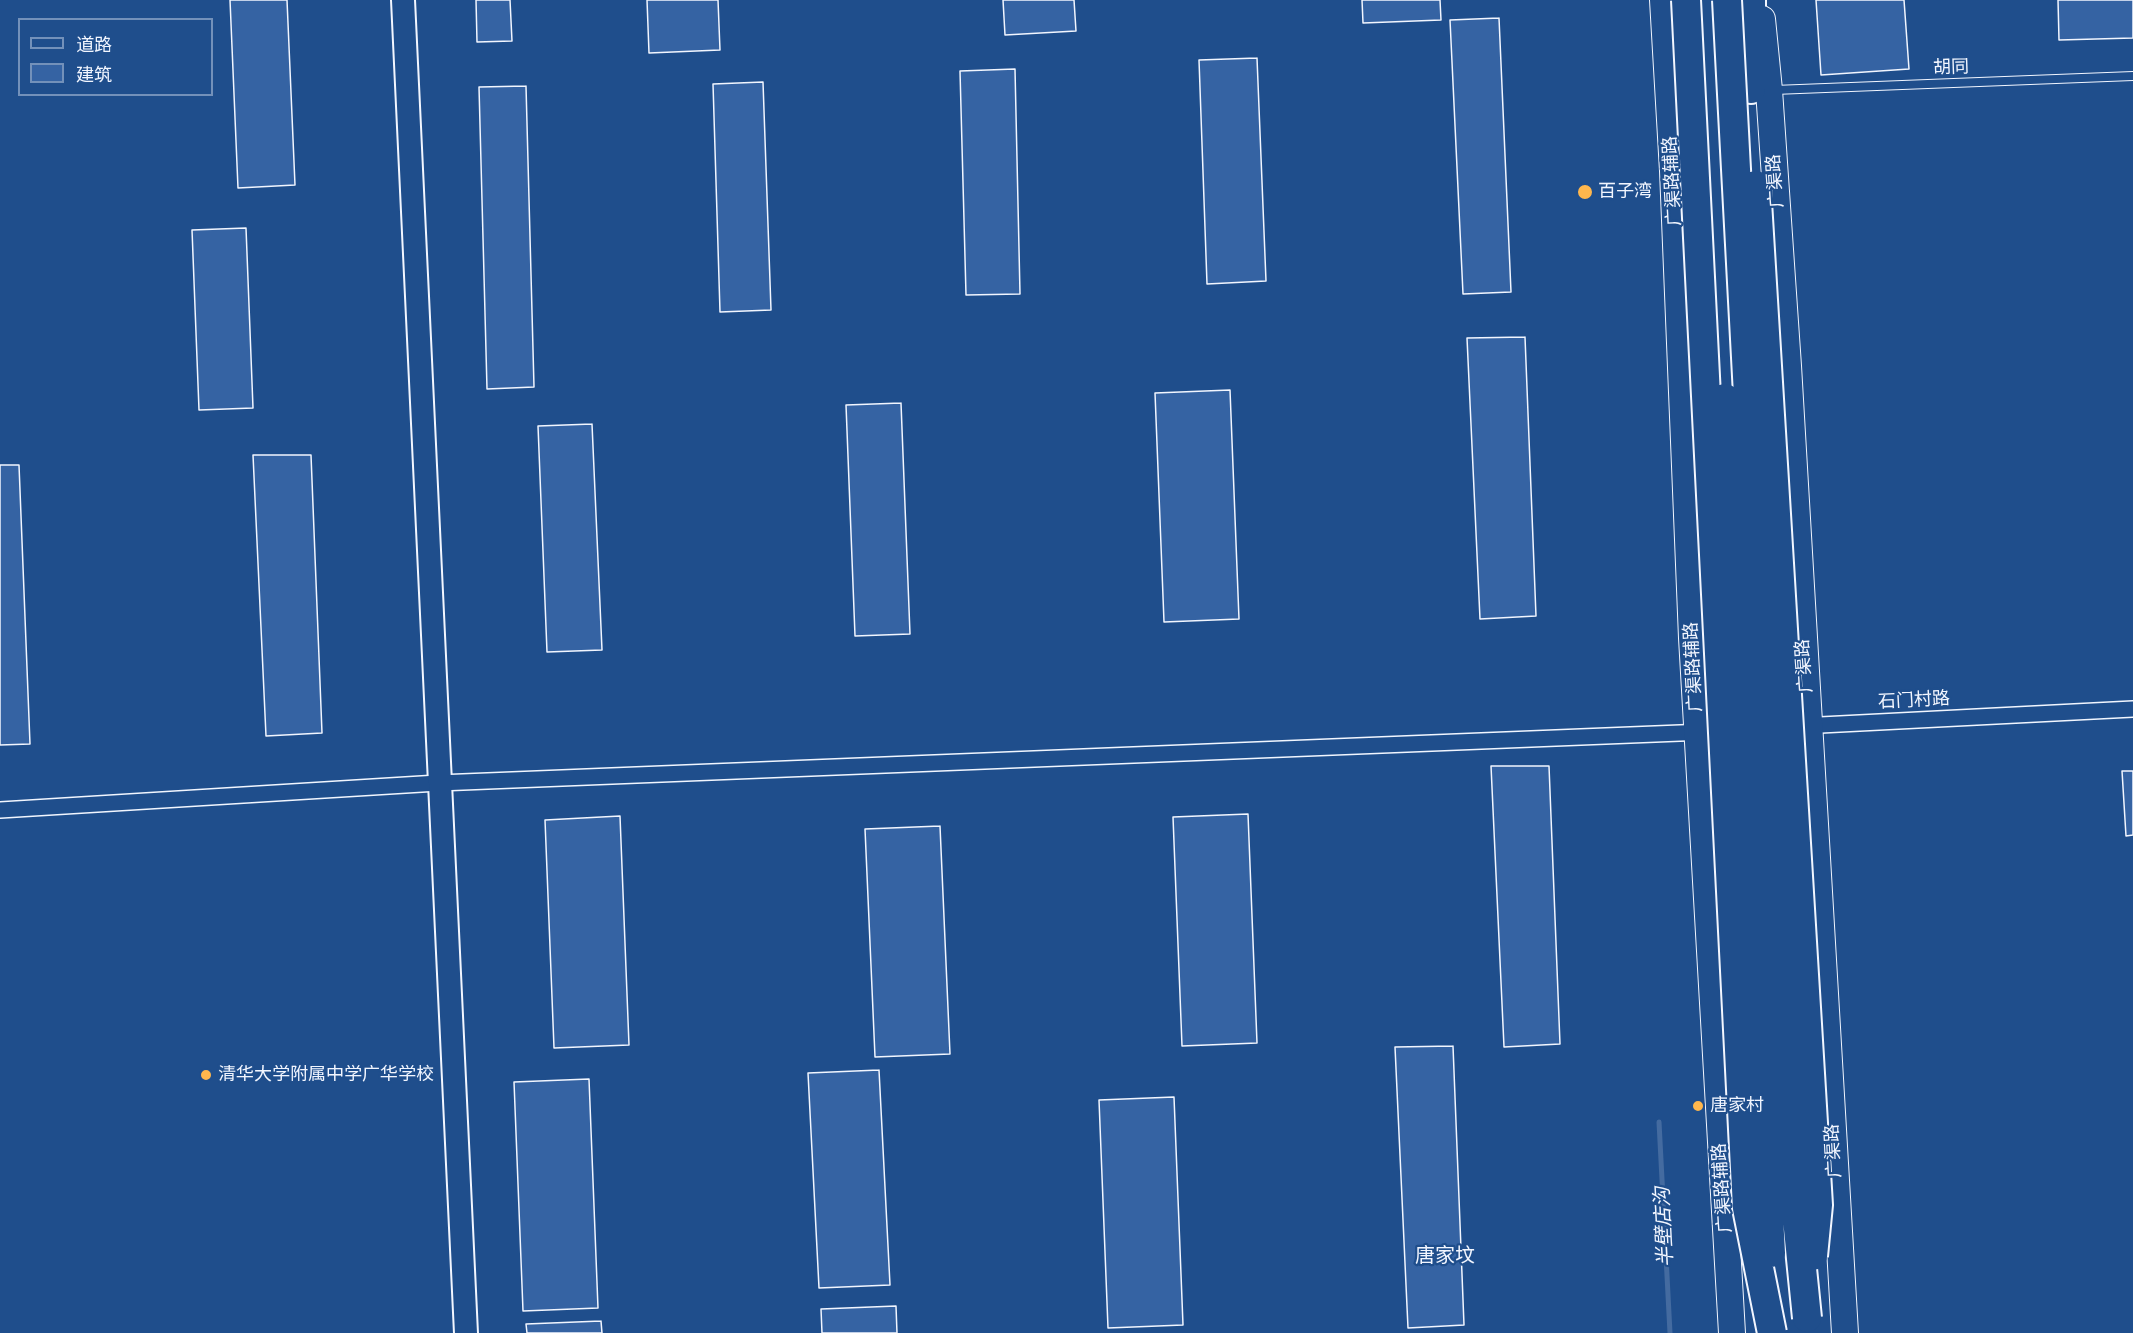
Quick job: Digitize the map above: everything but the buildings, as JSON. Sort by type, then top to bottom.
[{"type":"highway","points":[[1686,0],[1747,1208],[1773,1333]]},
{"type":"highway","points":[[1706,0],[1773,1333]]},
{"type":"highway","points":[[1727,0],[1786,1110],[1808,1325]]},
{"type":"highway","points":[[1751,0],[1760,90],[1818,1205],[1808,1325]]},
{"type":"main road","name":"广渠路辅路","points":[[1663,0],[1673,171],[1697,732],[1732,1333]]},
{"type":"main road","name":"广渠路","points":[[1760,0],[1760,90],[1798,547],[1845,1333]]},
{"type":"street","points":[[402,0],[466,1333]]},
{"type":"street","points":[[1688,547],[1703,566],[1725,576],[1767,571],[1798,547]]},
{"type":"street","name":"石门村路","points":[[0,810],[438,783],[1697,732],[2133,709]]},
{"type":"street","points":[[1708,909],[1717,894],[1737,872],[1761,864],[1786,876],[1819,902]]},
{"type":"lane","name":"胡同","points":[[1760,90],[2133,76]]},
{"type":"waterway","name":"半壁店沟","points":[[1659,1122],[1670,1333]]},
{"type":"place","name":"百子湾","points":[[1585,192]]},
{"type":"place","name":"清华大学附属中学广华学校","points":[[206,1075]]},
{"type":"place","name":"唐家村","points":[[1698,1106]]},
{"type":"district","name":"唐家坟","points":[[1445,1257]]}]
